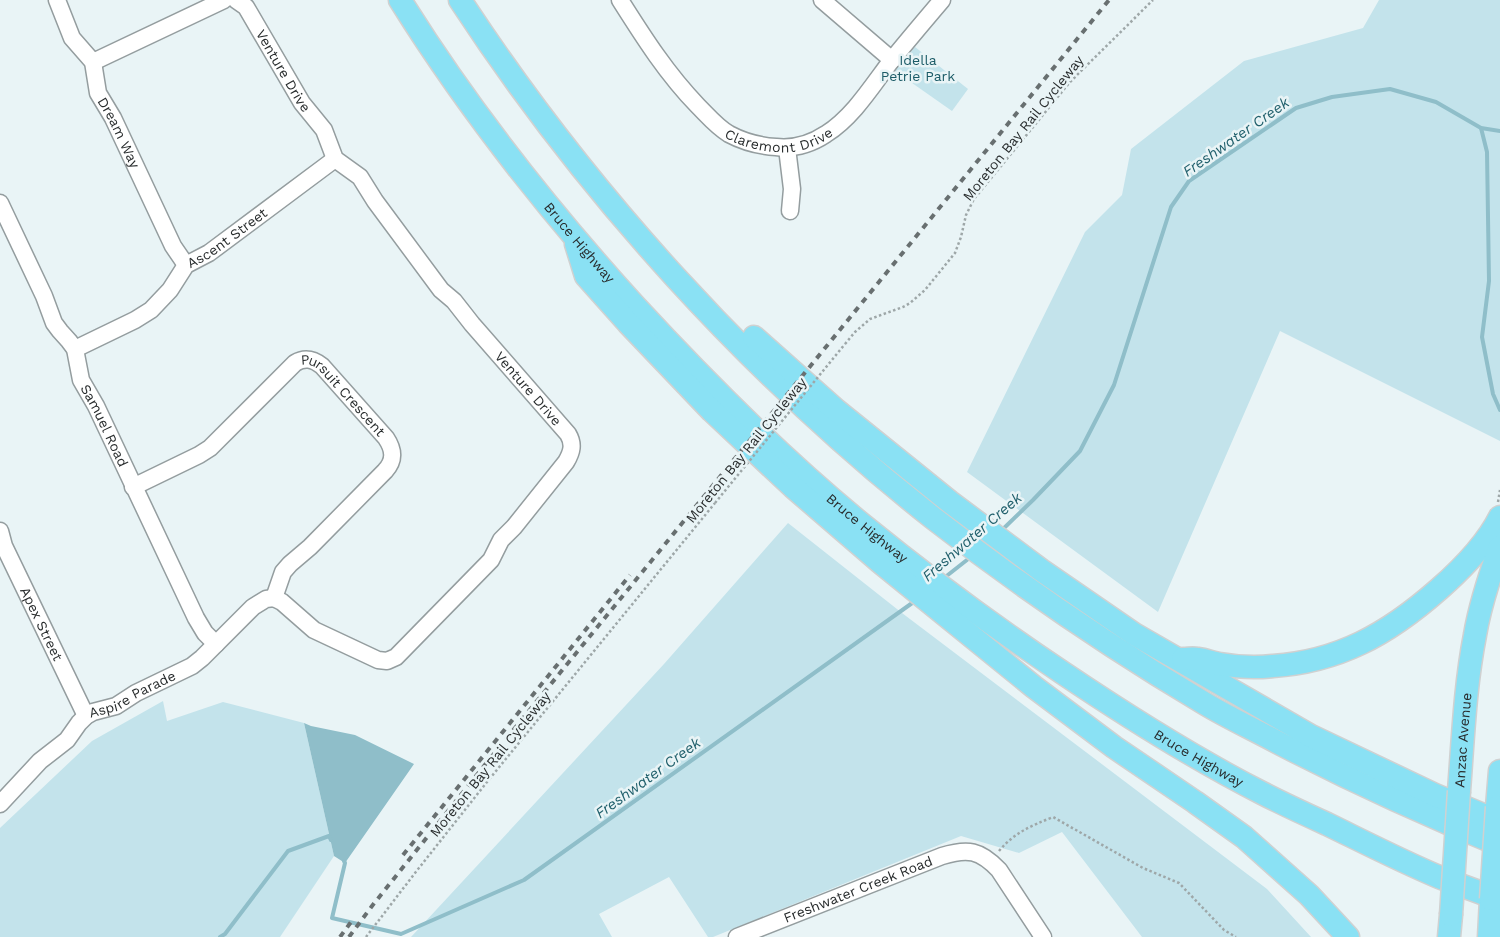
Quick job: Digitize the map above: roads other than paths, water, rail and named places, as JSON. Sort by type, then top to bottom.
[{"type":"highway","name":"Bruce Highway","points":[[400,0],[451,76],[501,145],[574,238],[714,389],[814,483],[887,556],[955,610],[1012,638],[1131,718],[1182,749],[1252,787],[1438,877],[1500,900]]},
{"type":"highway","points":[[460,0],[516,82],[601,193],[706,310],[776,381],[859,456],[932,517],[1109,644],[1207,705],[1357,783],[1500,846]]},
{"type":"highway","points":[[706,310],[730,313],[769,352],[817,394],[950,502],[1018,554],[1097,610],[1174,658],[1311,736],[1435,795],[1499,814]]},
{"type":"highway","points":[[1174,658],[1198,659],[1228,665],[1271,667],[1328,656],[1361,643],[1391,625],[1449,580],[1472,558],[1500,517]]},
{"type":"highway","name":"Anzac Avenue","points":[[1449,937],[1468,682],[1475,635],[1494,580],[1500,547]]},
{"type":"highway","points":[[955,610],[1034,688],[1085,726],[1244,836],[1309,895],[1348,937]]},
{"type":"highway","points":[[1489,934],[1499,814],[1500,770]]},
{"type":"street","points":[[57,0],[72,38],[93,62],[224,0]]},
{"type":"street","name":"Venture Drive","points":[[236,0],[246,8],[302,103],[324,130],[335,159],[360,177],[376,202],[441,290],[454,301],[568,434],[572,444],[572,451],[560,470],[514,527],[501,540],[491,560],[392,660],[383,661],[372,658],[319,633],[308,626],[282,602],[274,598]]},
{"type":"street","name":"Claremont Drive","points":[[620,0],[660,61],[682,89],[715,124],[728,134],[759,146],[787,148],[810,143],[827,134],[842,122],[942,0]]},
{"type":"street","points":[[822,0],[892,60]]},
{"type":"street","name":"Dream Way","points":[[93,62],[98,93],[110,112],[173,246],[186,265]]},
{"type":"street","points":[[787,148],[792,189],[790,211]]},
{"type":"street","name":"Ascent Street","points":[[75,349],[135,320],[151,310],[170,290],[186,265],[216,248],[335,159]]},
{"type":"street","name":"Samuel Road","points":[[0,203],[44,296],[54,323],[75,349],[81,380],[96,406],[199,624],[216,644]]},
{"type":"street","name":"Pursuit Crescent","points":[[133,487],[210,448],[300,360],[313,360],[322,366],[386,438],[392,448],[392,461],[385,471],[287,568],[281,578],[274,598]]},
{"type":"street","name":"Apex Street","points":[[0,531],[4,546],[86,716]]},
{"type":"street","name":"Aspire Parade","points":[[0,804],[40,761],[67,740],[78,723],[86,716],[93,712],[113,708],[136,693],[188,668],[202,658],[253,607],[266,599],[274,598]]},
{"type":"street","name":"Freshwater Creek Road","points":[[737,937],[942,856],[969,851],[985,858],[999,870],[1043,937]]},
{"type":"waterway","name":"Freshwater Creek","points":[[1002,530],[1080,451],[1114,385],[1171,207],[1189,181],[1296,108],[1332,97],[1390,89],[1436,102],[1481,128],[1500,131]]},
{"type":"waterway","name":"Freshwater Creek","points":[[1481,128],[1487,152],[1489,281],[1482,337],[1493,394],[1500,410]]},
{"type":"waterway","name":"Freshwater Creek","points":[[944,578],[972,556]]},
{"type":"waterway","name":"Freshwater Creek","points":[[344,861],[332,918],[401,934],[524,880],[915,601]]},
{"type":"waterway","name":"Freshwater Creek","points":[[220,937],[225,934],[288,851],[329,836],[331,840]]},
{"type":"railway","points":[[349,937],[484,766],[1109,0]]},
{"type":"railway","points":[[403,855],[630,575]]},
{"type":"railway","points":[[340,937],[351,922]]},
{"type":"park label","name":"Idella Petrie Park","points":[[918,68]]}]
